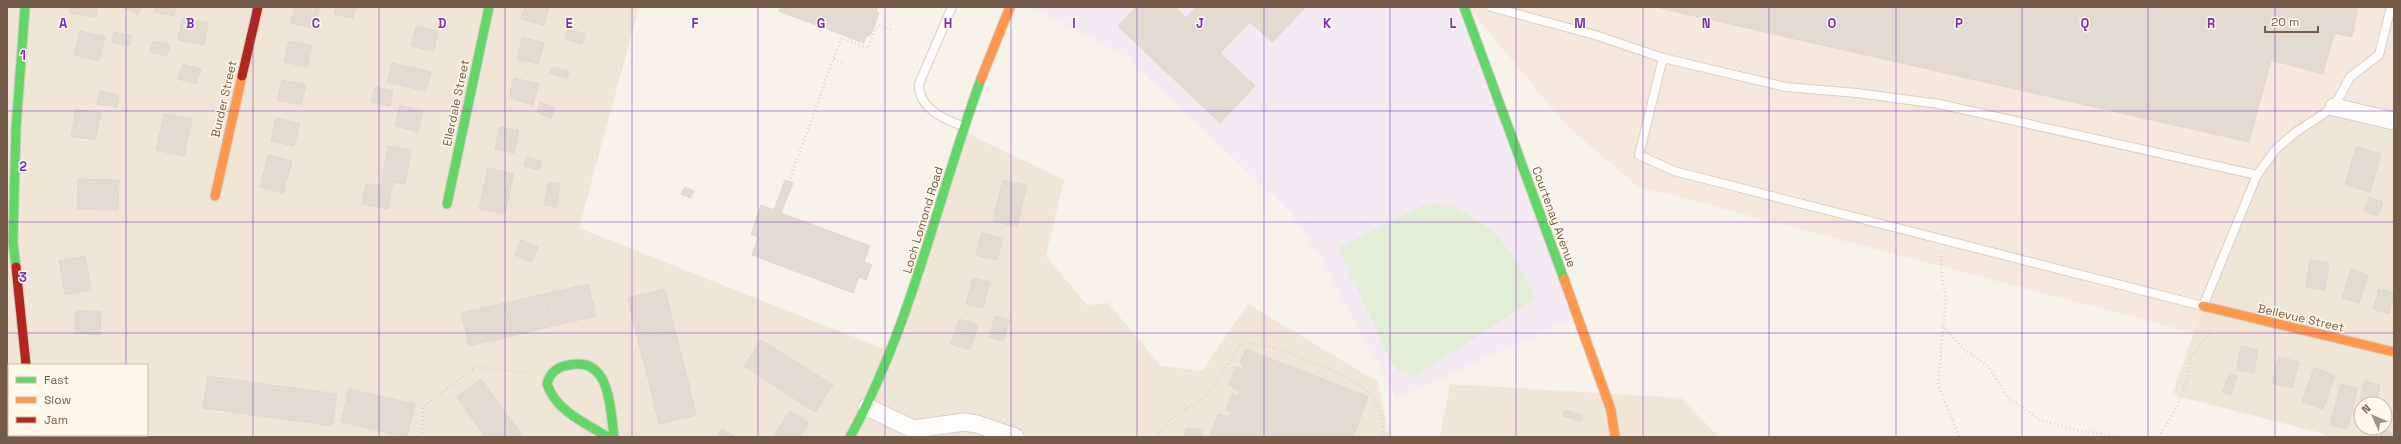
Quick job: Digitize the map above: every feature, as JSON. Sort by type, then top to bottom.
[{"type":"street","points":[[25,7],[16,124],[13,242],[26,364]]},
{"type":"street","name":"Burder Street","points":[[215,196],[258,7]]},
{"type":"street","name":"Ellerdale Street","points":[[447,204],[489,7]]},
{"type":"street","name":"Loch Lomond Road","points":[[850,437],[867,406],[897,341],[975,91],[1010,7]]},
{"type":"street","name":"Courtenay Avenue","points":[[1464,7],[1602,384],[1611,410],[1615,437]]},
{"type":"street","points":[[2334,107],[2394,121]]},
{"type":"street","name":"Bellevue Street","points":[[2203,306],[2394,352]]},
{"type":"street","points":[[608,437],[570,413],[550,393],[547,382],[548,375],[555,368],[584,363],[597,369],[604,381],[614,437]]},
{"type":"street","points":[[867,406],[913,429],[964,422],[977,424],[1015,437]]},
{"type":"lane","points":[[952,7],[919,84],[919,90],[936,115],[964,127]]},
{"type":"lane","points":[[1491,7],[1595,35],[1662,58],[1786,87],[1857,93],[1939,104],[2257,176]]},
{"type":"lane","points":[[1662,58],[1639,155],[1682,173],[2203,306],[2257,176],[2276,148],[2334,107],[2350,77],[2379,55],[2391,7]]},
{"type":"path","points":[[789,182],[841,38],[868,48],[876,25],[892,30]]},
{"type":"path","points":[[834,59],[845,63]]},
{"type":"path","points":[[1941,238],[1942,279],[1946,296],[1942,326],[1938,385],[1959,437]]},
{"type":"path","points":[[2159,437],[2177,407],[2189,375],[2191,356],[2208,336],[2218,310]]},
{"type":"path","points":[[1942,326],[1965,350],[1988,366],[2007,396],[2040,420],[2080,432],[2124,437]]},
{"type":"path","points":[[1156,437],[1170,418],[1206,396],[1238,348],[1245,343],[1276,350],[1320,365],[1363,387],[1369,393],[1381,414],[1383,423],[1382,437]]},
{"type":"path","points":[[422,437],[423,407],[476,367],[548,375]]},
{"type":"shaded area","points":[[7,7],[639,7],[579,228],[892,352],[963,131],[1064,180],[1046,256],[1087,305],[1108,303],[1161,366],[1202,371],[1248,304],[1378,382],[1389,437],[7,437]]},
{"type":"shaded area","points":[[1030,7],[1464,7],[1578,316],[1396,399],[1319,256],[1290,212],[1123,55]]},
{"type":"shaded area","points":[[1468,7],[2394,7],[2394,121],[2334,107],[2296,132],[2257,175],[2194,333],[1637,186],[1568,127]]},
{"type":"shaded area","points":[[2334,107],[2394,121],[2394,437],[2324,437],[2325,434],[2172,395],[2203,306],[2257,175],[2276,149]]},
{"type":"shaded area","points":[[1450,384],[1681,398],[1719,437],[1440,437]]},
{"type":"green space","points":[[1440,204],[1452,207],[1473,217],[1485,225],[1503,243],[1517,263],[1535,299],[1415,376],[1400,372],[1392,363],[1338,248],[1424,205]]},
{"type":"building","points":[[71,7],[97,7],[96,17],[70,13]]},
{"type":"building","points":[[123,7],[142,7],[138,15]]},
{"type":"building","points":[[155,7],[176,7],[174,16],[154,12]]},
{"type":"building","points":[[295,7],[320,7],[315,28],[291,23]]},
{"type":"building","points":[[336,7],[356,7],[353,18],[334,14]]},
{"type":"building","points":[[525,7],[549,7],[544,25],[521,19]]},
{"type":"building","points":[[781,7],[878,7],[876,11],[879,13],[870,36],[867,35],[864,43],[779,11]]},
{"type":"building","points":[[1136,7],[1175,7],[1186,18],[1196,7],[1306,7],[1272,42],[1250,22],[1220,53],[1255,86],[1220,123],[1118,26]]},
{"type":"building","points":[[1655,7],[2358,7],[2352,37],[2334,33],[2323,74],[2271,60],[2249,142]]},
{"type":"building","points":[[182,18],[208,23],[204,45],[178,40]]},
{"type":"building","points":[[416,26],[438,31],[434,51],[411,46]]},
{"type":"building","points":[[568,29],[585,34],[582,44],[565,39]]},
{"type":"building","points":[[80,31],[105,37],[99,61],[74,55]]},
{"type":"building","points":[[114,32],[132,36],[130,46],[112,42]]},
{"type":"building","points":[[522,37],[544,43],[538,64],[517,59]]},
{"type":"building","points":[[153,41],[170,45],[167,56],[150,52]]},
{"type":"building","points":[[289,41],[312,46],[307,67],[284,62]]},
{"type":"building","points":[[392,63],[431,72],[426,91],[387,82]]},
{"type":"building","points":[[183,64],[201,69],[196,84],[178,79]]},
{"type":"building","points":[[552,67],[569,71],[567,78],[550,73]]},
{"type":"building","points":[[514,78],[539,84],[533,105],[509,98]]},
{"type":"building","points":[[282,80],[306,85],[301,105],[277,100]]},
{"type":"building","points":[[375,87],[393,91],[390,106],[371,102]]},
{"type":"building","points":[[100,91],[119,95],[117,107],[97,104]]},
{"type":"building","points":[[540,102],[555,108],[551,118],[537,113]]},
{"type":"building","points":[[400,105],[423,111],[418,132],[395,126]]},
{"type":"building","points":[[76,109],[101,113],[95,140],[71,136]]},
{"type":"building","points":[[164,114],[192,119],[184,156],[156,150]]},
{"type":"building","points":[[276,118],[300,123],[294,146],[271,141]]},
{"type":"building","points":[[500,127],[519,131],[514,153],[495,149]]},
{"type":"building","points":[[388,146],[411,150],[405,184],[393,182],[388,209],[362,204],[366,184],[381,186]]},
{"type":"building","points":[[2356,147],[2381,154],[2370,192],[2345,185]]},
{"type":"building","points":[[268,155],[292,161],[283,193],[260,187]]},
{"type":"building","points":[[526,157],[541,161],[539,170],[524,166]]},
{"type":"building","points":[[488,168],[514,174],[505,214],[479,209]]},
{"type":"building","points":[[78,179],[119,180],[118,210],[77,209]]},
{"type":"building","points":[[785,180],[793,183],[781,213],[870,246],[864,262],[872,265],[866,280],[859,277],[853,293],[752,255],[758,237],[751,234],[761,205],[774,210]]},
{"type":"building","points":[[1003,180],[1027,185],[1017,227],[993,221]]},
{"type":"building","points":[[549,182],[560,184],[556,207],[544,205]]},
{"type":"building","points":[[685,187],[694,191],[690,198],[681,194]]},
{"type":"building","points":[[2369,197],[2383,202],[2378,216],[2364,211]]},
{"type":"building","points":[[982,233],[1003,238],[997,260],[976,255]]},
{"type":"building","points":[[521,240],[538,247],[532,262],[515,255]]},
{"type":"building","points":[[85,256],[91,290],[65,295],[59,261]]},
{"type":"building","points":[[2310,260],[2329,263],[2325,290],[2306,287]]},
{"type":"building","points":[[2351,269],[2368,275],[2359,303],[2342,298]]},
{"type":"building","points":[[973,278],[990,282],[983,308],[966,304]]},
{"type":"building","points":[[588,284],[596,316],[552,326],[545,294]]},
{"type":"building","points":[[665,289],[675,331],[638,340],[628,298]]},
{"type":"building","points":[[2379,289],[2394,293],[2389,314],[2373,309]]},
{"type":"building","points":[[545,294],[552,326],[512,336],[505,303]]},
{"type":"building","points":[[505,303],[512,336],[469,346],[461,313]]},
{"type":"building","points":[[76,310],[101,312],[100,335],[75,333]]},
{"type":"building","points":[[995,316],[1010,320],[1003,341],[989,337]]},
{"type":"building","points":[[959,319],[978,325],[970,350],[951,344]]},
{"type":"building","points":[[675,331],[686,373],[649,382],[638,340]]},
{"type":"building","points":[[761,340],[833,385],[815,412],[744,366]]},
{"type":"building","points":[[2241,346],[2258,350],[2254,373],[2236,370]]},
{"type":"building","points":[[1246,349],[1368,397],[1353,437],[1213,437],[1210,435],[1218,414],[1229,418],[1232,412],[1226,410],[1232,394],[1238,396],[1240,390],[1229,385],[1236,367],[1242,369],[1243,364],[1240,363]]},
{"type":"building","points":[[2279,357],[2299,362],[2292,388],[2272,383]]},
{"type":"building","points":[[2314,368],[2335,375],[2323,409],[2302,402]]},
{"type":"building","points":[[686,373],[696,415],[659,424],[649,382]]},
{"type":"building","points":[[2230,373],[2237,376],[2231,395],[2222,392]]},
{"type":"building","points":[[208,376],[337,394],[332,426],[203,408]]},
{"type":"building","points":[[481,379],[506,413],[481,431],[457,397]]},
{"type":"building","points":[[2365,381],[2380,385],[2377,396],[2361,396]]},
{"type":"building","points":[[2341,384],[2358,388],[2356,396],[2353,396],[2353,407],[2347,429],[2330,425]]},
{"type":"building","points":[[349,389],[415,404],[407,437],[341,422]]},
{"type":"building","points":[[1565,410],[1583,415],[1581,421],[1563,416]]},
{"type":"building","points":[[790,411],[809,423],[800,437],[773,437]]},
{"type":"building","points":[[506,413],[523,437],[486,437],[481,431]]},
{"type":"building","points":[[722,428],[735,437],[716,437]]},
{"type":"building","points":[[1186,428],[1203,430],[1202,437],[1185,437]]},
{"type":"building","points":[[2394,433],[2394,437],[2380,437],[2393,436]]},
{"type":"traffic: fast","points":[[16,267],[13,242],[16,128],[25,7]]},
{"type":"traffic: fast","points":[[447,204],[489,7]]},
{"type":"traffic: fast","points":[[1464,7],[1564,279]]},
{"type":"traffic: fast","points":[[850,437],[872,394],[907,306],[965,124],[981,79]]},
{"type":"traffic: fast","points":[[608,437],[572,415],[557,402],[547,384],[552,373],[565,366],[583,364],[593,369],[601,376],[606,387],[609,400],[614,437]]},
{"type":"traffic: slow","points":[[981,79],[1010,7]]},
{"type":"traffic: slow","points":[[215,196],[242,76]]},
{"type":"traffic: slow","points":[[1564,279],[1611,410],[1615,437]]},
{"type":"traffic: slow","points":[[2203,306],[2394,352]]},
{"type":"traffic: jam","points":[[242,76],[258,7]]},
{"type":"traffic: jam","points":[[16,267],[26,364]]}]
